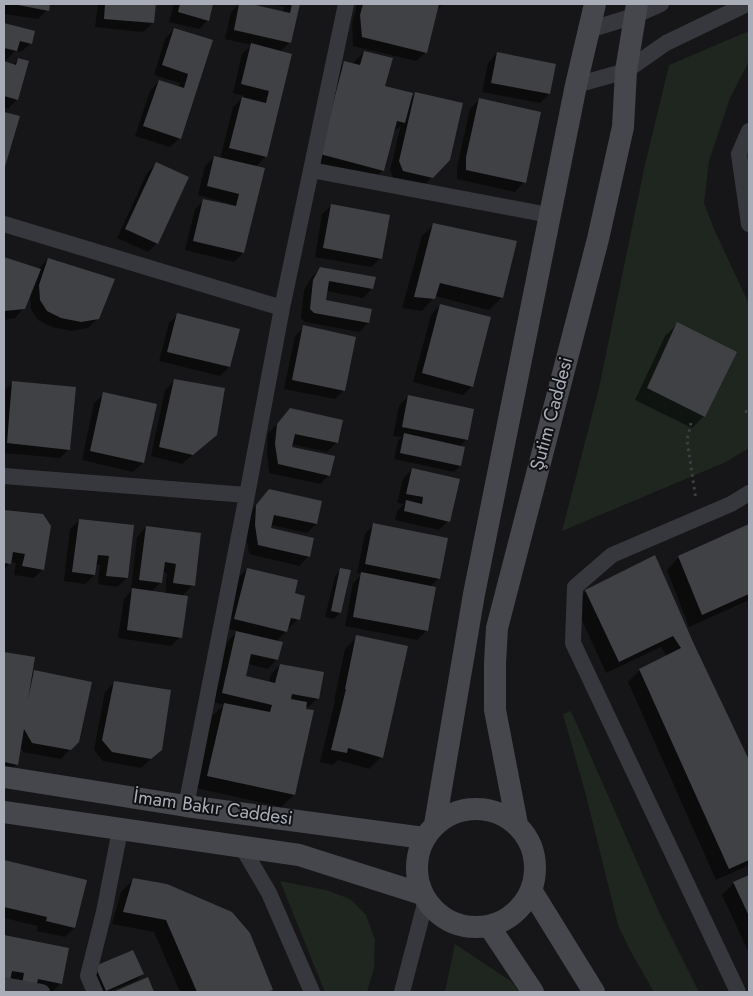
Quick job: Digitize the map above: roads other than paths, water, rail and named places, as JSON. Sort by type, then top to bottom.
[{"type":"main road","name":"Şutim Caddesi","points":[[429,830],[474,594],[576,85],[595,4]]},
{"type":"main road","name":"Şutim Caddesi","points":[[516,824],[495,710],[497,628],[598,239],[623,127],[626,71],[635,10]]},
{"type":"main road","name":"İmam Bakır Caddesi","points":[[4,777],[186,806],[429,830]]},
{"type":"main road","points":[[467,808],[485,808],[502,814],[516,824],[528,838],[534,854],[535,872],[532,890],[522,906],[507,918],[490,926],[471,927],[454,923],[438,913],[424,897],[418,880],[416,866],[418,851],[429,830],[450,814],[467,808]]},
{"type":"main road","points":[[4,812],[299,855],[424,897]]},
{"type":"main road","points":[[532,890],[594,992]]},
{"type":"main road","points":[[490,926],[533,992]]},
{"type":"street","points":[[186,806],[282,308],[346,4]]},
{"type":"street","points":[[589,30],[635,10],[660,4]]},
{"type":"street","points":[[576,85],[626,71],[666,43],[747,4]]},
{"type":"street","points":[[749,131],[739,154],[749,224]]},
{"type":"street","points":[[311,170],[550,215]]},
{"type":"street","points":[[4,224],[282,308]]},
{"type":"street","points":[[4,476],[247,494]]},
{"type":"street","points":[[738,992],[573,643],[575,587],[612,555],[731,504],[749,493]]},
{"type":"street","points":[[96,992],[88,976],[104,912],[120,830]]},
{"type":"street","points":[[242,848],[269,893],[312,992]]},
{"type":"street","points":[[402,992],[424,897]]},
{"type":"street","points":[[4,985],[42,992]]}]
